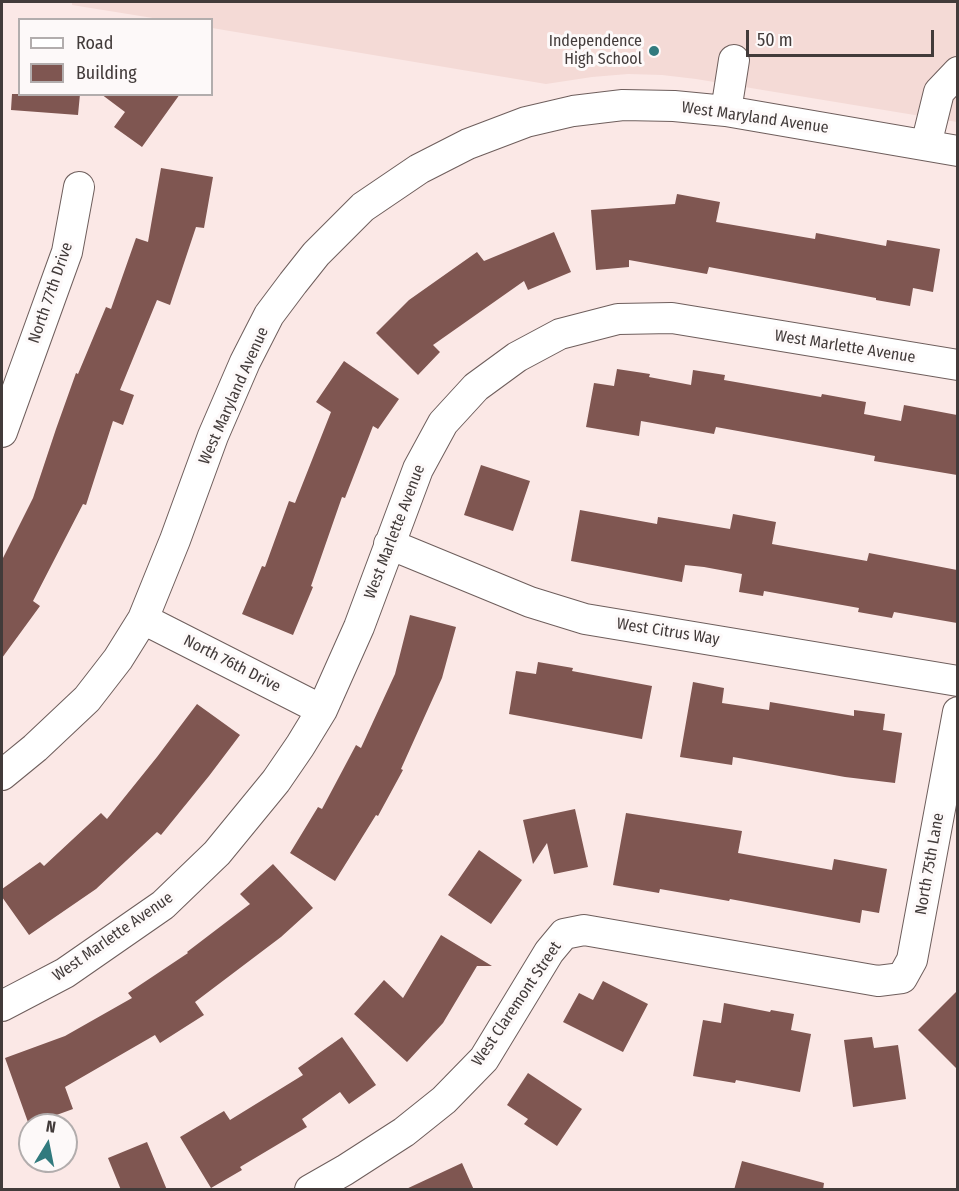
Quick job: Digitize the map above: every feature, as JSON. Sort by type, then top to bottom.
[{"type":"street","points":[[726,111],[734,60]]},
{"type":"street","points":[[926,145],[939,92],[957,72]]},
{"type":"street","name":"West Maryland Avenue","points":[[2,775],[35,748],[87,699],[118,659],[143,619],[213,436],[245,362],[269,315],[316,254],[363,207],[419,169],[468,144],[526,122],[573,111],[623,105],[674,106],[726,111],[957,150]]},
{"type":"street","name":"North 77th Drive","points":[[2,432],[8,396],[67,252],[79,187]]},
{"type":"street","name":"West Marlette Avenue","points":[[2,1006],[65,973],[163,905],[217,853],[276,781],[322,710],[359,627],[417,469],[443,423],[476,387],[517,357],[560,334],[618,319],[672,318],[957,365]]},
{"type":"street","name":"West Citrus Way","points":[[389,544],[530,602],[585,619],[957,681]]},
{"type":"street","name":"North 76th Drive","points":[[143,619],[322,710]]},
{"type":"street","name":"North 75th Lane","points":[[902,978],[912,960],[957,712]]},
{"type":"street","name":"West Claremont Street","points":[[310,1190],[350,1180],[444,1100],[484,1059],[549,952],[564,934],[584,930],[878,981],[902,978]]},
{"type":"shaded area","name":"Independence High School","points":[[72,2],[957,2],[957,122],[662,75],[628,74],[546,84],[213,28],[213,18],[153,18],[72,5]]},
{"type":"building","points":[[12,94],[18,94],[18,96],[80,96],[78,115],[11,110]]},
{"type":"building","points":[[104,96],[179,96],[142,147],[114,127],[125,112]]},
{"type":"building","points":[[161,168],[213,177],[204,228],[196,227],[170,305],[157,300],[120,390],[134,395],[123,425],[113,421],[86,505],[83,504],[33,601],[40,606],[2,658],[2,560],[33,498],[76,373],[78,374],[106,307],[111,309],[136,238],[148,242]]},
{"type":"building","points":[[677,194],[720,202],[716,222],[815,239],[816,233],[886,246],[887,240],[940,249],[933,292],[913,288],[910,306],[709,267],[707,274],[629,260],[629,267],[596,270],[591,210],[675,204]]},
{"type":"building","points":[[554,232],[571,272],[528,290],[524,281],[433,345],[440,352],[418,375],[376,333],[409,300],[477,252],[484,261]]},
{"type":"building","points":[[344,361],[399,399],[378,429],[373,426],[345,498],[342,497],[311,586],[313,587],[293,635],[242,614],[262,566],[265,567],[289,501],[295,503],[331,412],[316,402]]},
{"type":"building","points":[[617,369],[650,374],[649,377],[691,385],[693,370],[725,375],[724,380],[821,397],[822,394],[866,402],[864,414],[901,421],[904,405],[957,415],[957,475],[874,461],[875,456],[716,427],[714,434],[641,421],[639,436],[586,427],[594,383],[614,386]]},
{"type":"building","points":[[481,465],[530,481],[513,531],[464,515]]},
{"type":"building","points":[[580,510],[657,524],[658,517],[730,529],[733,514],[776,522],[772,544],[867,561],[869,553],[957,570],[957,623],[894,612],[892,618],[858,612],[859,608],[764,591],[763,596],[739,592],[742,574],[704,567],[685,565],[682,582],[571,561]]},
{"type":"building","points":[[410,615],[456,627],[442,678],[401,769],[403,770],[378,816],[376,815],[335,881],[290,853],[318,807],[322,809],[356,745],[361,748],[395,674]]},
{"type":"building","points":[[538,662],[573,668],[572,671],[652,686],[642,739],[509,714],[516,671],[536,674]]},
{"type":"building","points":[[693,682],[724,688],[722,703],[769,710],[770,702],[854,716],[854,710],[885,714],[883,730],[902,733],[895,783],[845,777],[733,757],[732,765],[680,757]]},
{"type":"building","points":[[197,704],[240,735],[161,835],[157,832],[96,889],[29,935],[2,897],[2,889],[40,862],[44,866],[101,813],[107,819]]},
{"type":"building","points":[[575,809],[588,867],[554,874],[547,843],[533,864],[523,820]]},
{"type":"building","points":[[626,813],[742,831],[738,853],[832,870],[834,859],[887,869],[879,913],[862,910],[860,923],[730,899],[729,901],[660,889],[659,893],[613,885]]},
{"type":"building","points":[[479,850],[522,880],[491,924],[448,895]]},
{"type":"building","points":[[273,864],[313,908],[281,937],[195,1002],[204,1015],[160,1043],[155,1035],[65,1087],[73,1109],[62,1113],[25,1113],[5,1058],[65,1036],[132,998],[128,993],[188,953],[250,904],[240,894]]},
{"type":"building","points":[[441,935],[492,966],[477,966],[443,1023],[407,1062],[354,1014],[384,980],[403,998]]},
{"type":"building","points":[[603,981],[648,1004],[623,1052],[563,1022],[579,993],[593,1000]]},
{"type":"building","points":[[957,991],[957,1069],[918,1030]]},
{"type":"building","points":[[724,1003],[794,1014],[791,1030],[811,1034],[800,1092],[736,1080],[735,1083],[693,1076],[703,1020],[721,1023]]},
{"type":"building","points":[[342,1037],[376,1085],[349,1104],[340,1092],[302,1119],[307,1127],[240,1167],[242,1170],[211,1188],[180,1137],[224,1111],[230,1120],[303,1075],[298,1068]]},
{"type":"building","points":[[872,1037],[874,1048],[898,1045],[906,1099],[853,1107],[844,1040]]},
{"type":"building","points":[[528,1073],[582,1109],[557,1146],[524,1124],[528,1119],[507,1105]]},
{"type":"building","points":[[147,1142],[167,1190],[121,1190],[108,1158]]},
{"type":"building","points":[[742,1161],[824,1183],[823,1190],[734,1190]]},
{"type":"building","points":[[462,1163],[474,1190],[404,1190]]},
{"type":"place","name":"Independence High School","points":[[654,51]]}]
